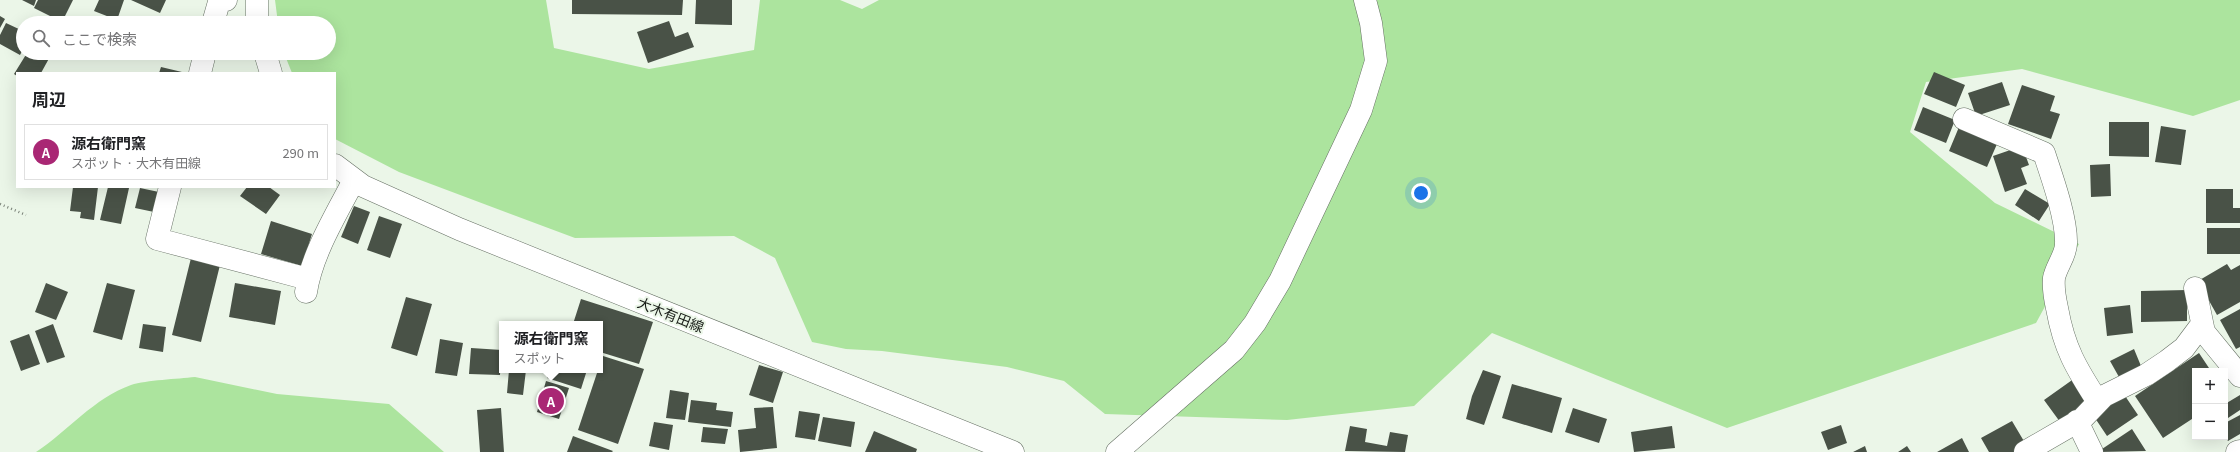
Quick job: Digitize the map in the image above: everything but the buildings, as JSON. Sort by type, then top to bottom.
[{"type":"street","points":[[215,16],[219,2],[226,0]]},
{"type":"street","points":[[257,0],[257,16]]},
{"type":"street","points":[[1117,452],[1234,350],[1255,323],[1280,281],[1361,110],[1376,61],[1371,23],[1365,0]]},
{"type":"street","points":[[200,72],[203,60]]},
{"type":"street","points":[[267,60],[271,72]]},
{"type":"street","points":[[1964,119],[2044,153],[2055,184],[2065,230],[2066,246],[2056,269],[2054,280],[2062,336],[2077,370],[2098,402]]},
{"type":"street","name":"大木有田線","points":[[336,166],[363,186],[466,232],[1014,452]]},
{"type":"street","points":[[170,188],[157,239],[307,286],[319,251],[354,180]]},
{"type":"street","points":[[2195,288],[2204,332],[2240,376]]},
{"type":"street","points":[[2025,452],[2077,421],[2092,410],[2104,396],[2146,375],[2173,357],[2184,348],[2202,324]]},
{"type":"street","points":[[2077,421],[2092,452]]},
{"type":"path","points":[[0,204],[26,215]]},
{"type":"green space","points":[[275,0],[546,0],[554,48],[649,69],[754,50],[760,0],[840,0],[862,9],[879,0],[2240,0],[2240,100],[2193,116],[2022,69],[1926,82],[1910,132],[1995,203],[2079,244],[2036,323],[1727,428],[1492,333],[1414,406],[1287,420],[1105,414],[1064,381],[1007,367],[882,351],[846,349],[812,342],[775,258],[734,236],[575,238],[399,172],[336,140],[336,72],[292,72],[287,60],[336,60],[336,16],[277,16]]},
{"type":"green space","points":[[195,377],[277,394],[389,404],[444,452],[36,452],[48,444],[93,406],[118,391],[131,385],[145,382]]},
{"type":"place","name":"源右衛門窯","points":[[551,401]]}]
